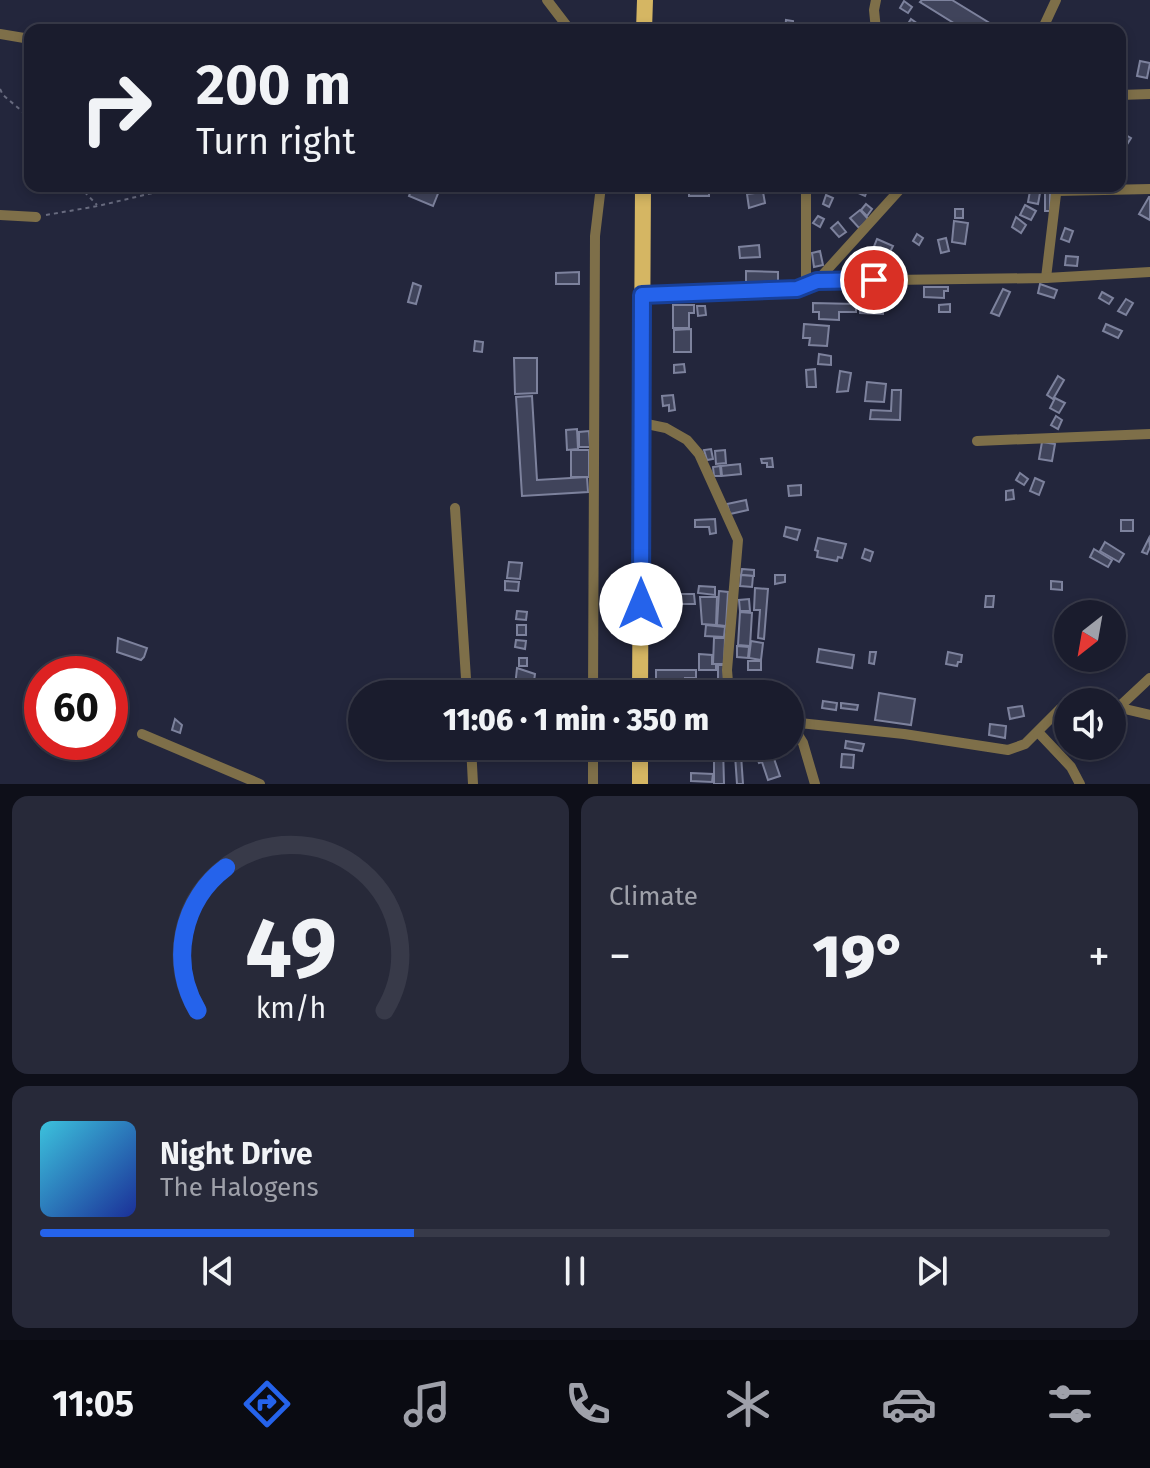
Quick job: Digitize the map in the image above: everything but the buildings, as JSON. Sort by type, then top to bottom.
[{"type":"main road","points":[[644,24],[645,0]]},
{"type":"main road","points":[[640,680],[643,192]]},
{"type":"main road","points":[[640,760],[640,784]]},
{"type":"street","points":[[547,0],[565,24]]},
{"type":"street","points":[[875,24],[876,0]]},
{"type":"street","points":[[1045,24],[1056,0]]},
{"type":"street","points":[[0,34],[24,38]]},
{"type":"street","points":[[1126,94],[1149,92]]},
{"type":"street","points":[[1126,189],[1150,189]]},
{"type":"street","points":[[593,680],[595,236],[600,192]]},
{"type":"street","points":[[806,192],[806,287]]},
{"type":"street","points":[[642,295],[806,287],[817,281],[898,192]]},
{"type":"street","points":[[1046,278],[1058,192]]},
{"type":"street","points":[[0,215],[36,217]]},
{"type":"street","points":[[817,281],[1046,278],[1150,272]]},
{"type":"street","points":[[642,423],[666,428],[687,440],[699,454],[738,540],[728,680]]},
{"type":"street","points":[[977,441],[1150,434]]},
{"type":"street","points":[[455,508],[466,680]]},
{"type":"street","points":[[1126,698],[1150,678]]},
{"type":"street","points":[[1126,709],[1150,715]]},
{"type":"street","points":[[815,784],[803,743],[790,722],[904,734],[1008,750],[1025,744],[1054,715]]},
{"type":"street","points":[[1038,732],[1071,767],[1080,784]]},
{"type":"street","points":[[142,734],[260,784]]},
{"type":"street","points":[[472,760],[473,784]]},
{"type":"street","points":[[593,760],[593,784]]},
{"type":"path","points":[[0,89],[24,113]]},
{"type":"path","points":[[85,192],[98,206]]},
{"type":"path","points":[[36,217],[157,192]]},
{"type":"route","points":[[641,604],[642,295],[797,289],[817,281],[874,280]]}]
